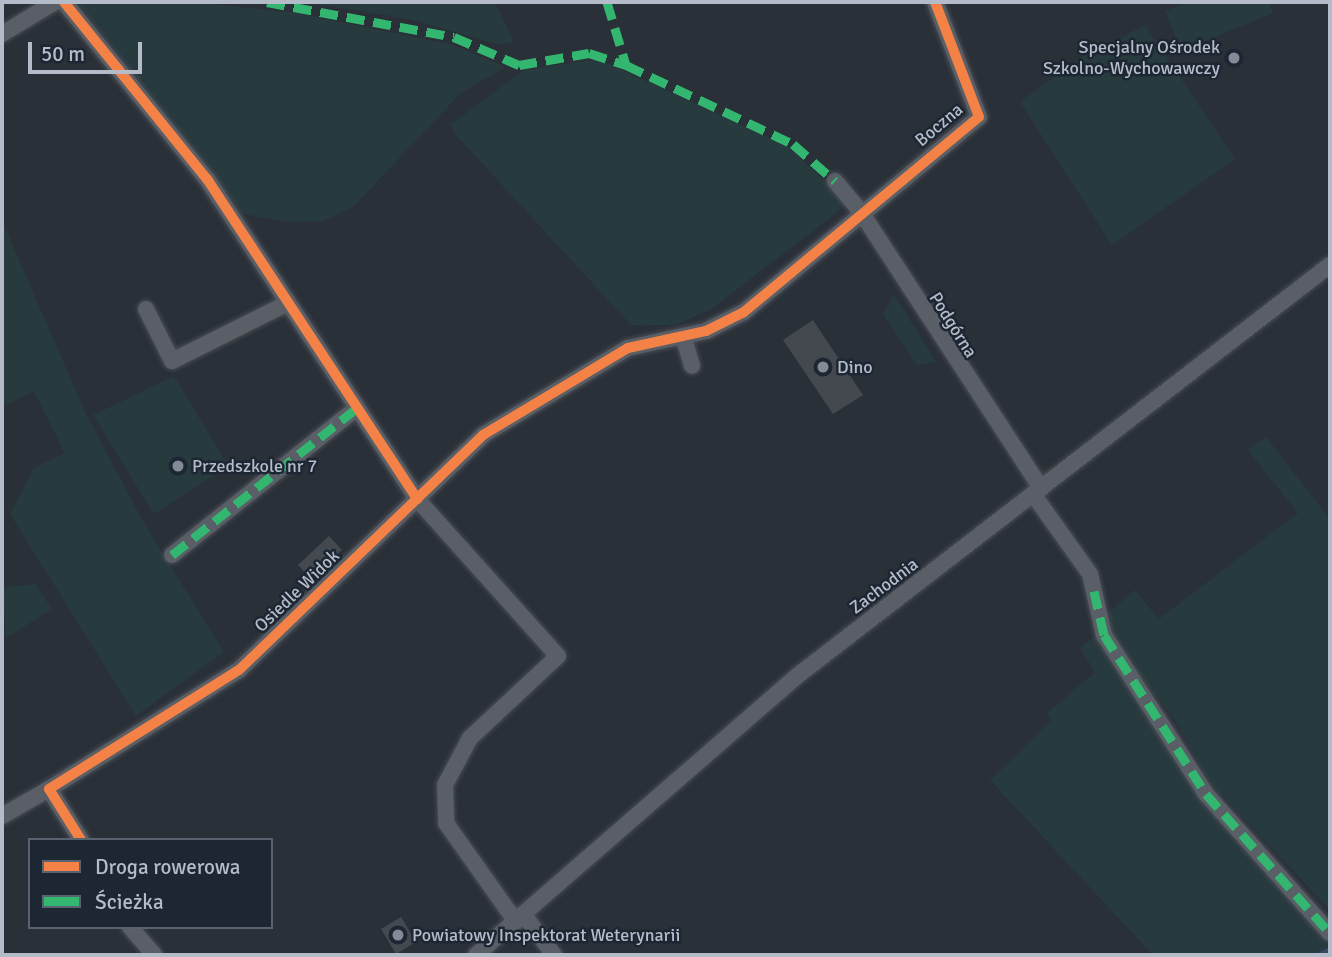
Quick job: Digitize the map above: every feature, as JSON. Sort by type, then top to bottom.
[{"type":"street","points":[[2,34],[55,2]]},
{"type":"street","points":[[64,2],[207,179],[354,410],[417,499],[558,656],[470,738],[445,785],[446,823],[520,918],[554,955]]},
{"type":"street","name":"Boczna","points":[[861,212],[979,117],[935,2]]},
{"type":"street","name":"Podgórna","points":[[835,181],[861,212],[1081,559],[1094,591],[1104,635],[1206,794],[1330,933]]},
{"type":"street","name":"Osiedle Widok","points":[[2,816],[50,789],[239,670],[483,435],[600,362],[628,348],[683,336],[744,312],[861,212]]},
{"type":"street","name":"Zachodnia","points":[[476,955],[765,702],[1330,265]]},
{"type":"street","points":[[146,309],[172,361],[288,303]]},
{"type":"street","points":[[683,336],[692,366]]},
{"type":"street","points":[[172,555],[354,410]]},
{"type":"street","points":[[50,789],[79,838]]},
{"type":"street","points":[[132,929],[154,955]]},
{"type":"green space","points":[[78,2],[195,2],[296,13],[453,45],[506,67],[461,93],[355,205],[324,221],[287,222],[243,214]]},
{"type":"green space","points":[[305,2],[495,2],[514,42],[500,45],[409,19]]},
{"type":"green space","points":[[1188,2],[1269,2],[1273,13],[1181,51],[1165,11]]},
{"type":"green space","points":[[1145,25],[1235,159],[1112,245],[1020,102],[1082,57]]},
{"type":"green space","points":[[598,59],[787,146],[842,197],[844,207],[710,310],[675,325],[631,325],[455,134],[451,124],[524,70]]},
{"type":"green space","points":[[2,221],[86,414],[145,525],[224,652],[136,716],[10,514],[34,468],[65,453],[34,391],[2,407]]},
{"type":"green space","points":[[894,294],[936,362],[917,365],[883,314]]},
{"type":"green space","points":[[174,376],[228,466],[154,514],[93,415]]},
{"type":"green space","points":[[1266,437],[1330,519],[1330,910],[1207,779],[1175,720],[1120,651],[1104,616],[1135,590],[1159,619],[1298,513],[1248,450]]},
{"type":"green space","points":[[35,584],[52,609],[6,638],[2,588]]},
{"type":"green space","points":[[1098,633],[1205,799],[1330,943],[1325,950],[1312,955],[1153,955],[990,780],[1052,720],[1046,714],[1095,672],[1080,648]]},
{"type":"building","name":"Dino","points":[[813,320],[863,395],[833,414],[783,340]]},
{"type":"building","points":[[329,536],[342,550],[311,579],[298,565]]},
{"type":"building","name":"Powiatowy Inspektorat Weterynarii","points":[[401,917],[416,942],[396,954],[381,929]]},
{"type":"waterway","points":[[1318,955],[1330,949]]},
{"type":"marked path","points":[[267,2],[454,37],[519,65],[589,53],[626,65],[793,144],[835,181]]},
{"type":"marked path","points":[[607,2],[626,65]]},
{"type":"marked path","points":[[172,555],[354,410]]},
{"type":"marked path","points":[[1094,591],[1104,635],[1206,794],[1330,933]]},
{"type":"cycle path","points":[[64,2],[207,179],[417,499]]},
{"type":"cycle path","points":[[80,838],[49,789],[239,670],[483,435],[628,348],[706,331],[744,312],[979,117],[935,2]]},
{"type":"place","name":"Specjalny Ośrodek Szkolno-Wychowawczy","points":[[1234,58]]},
{"type":"place","name":"Dino","points":[[823,367]]},
{"type":"place","name":"Przedszkole nr 7","points":[[178,466]]},
{"type":"place","name":"Powiatowy Inspektorat Weterynarii","points":[[398,935]]}]
